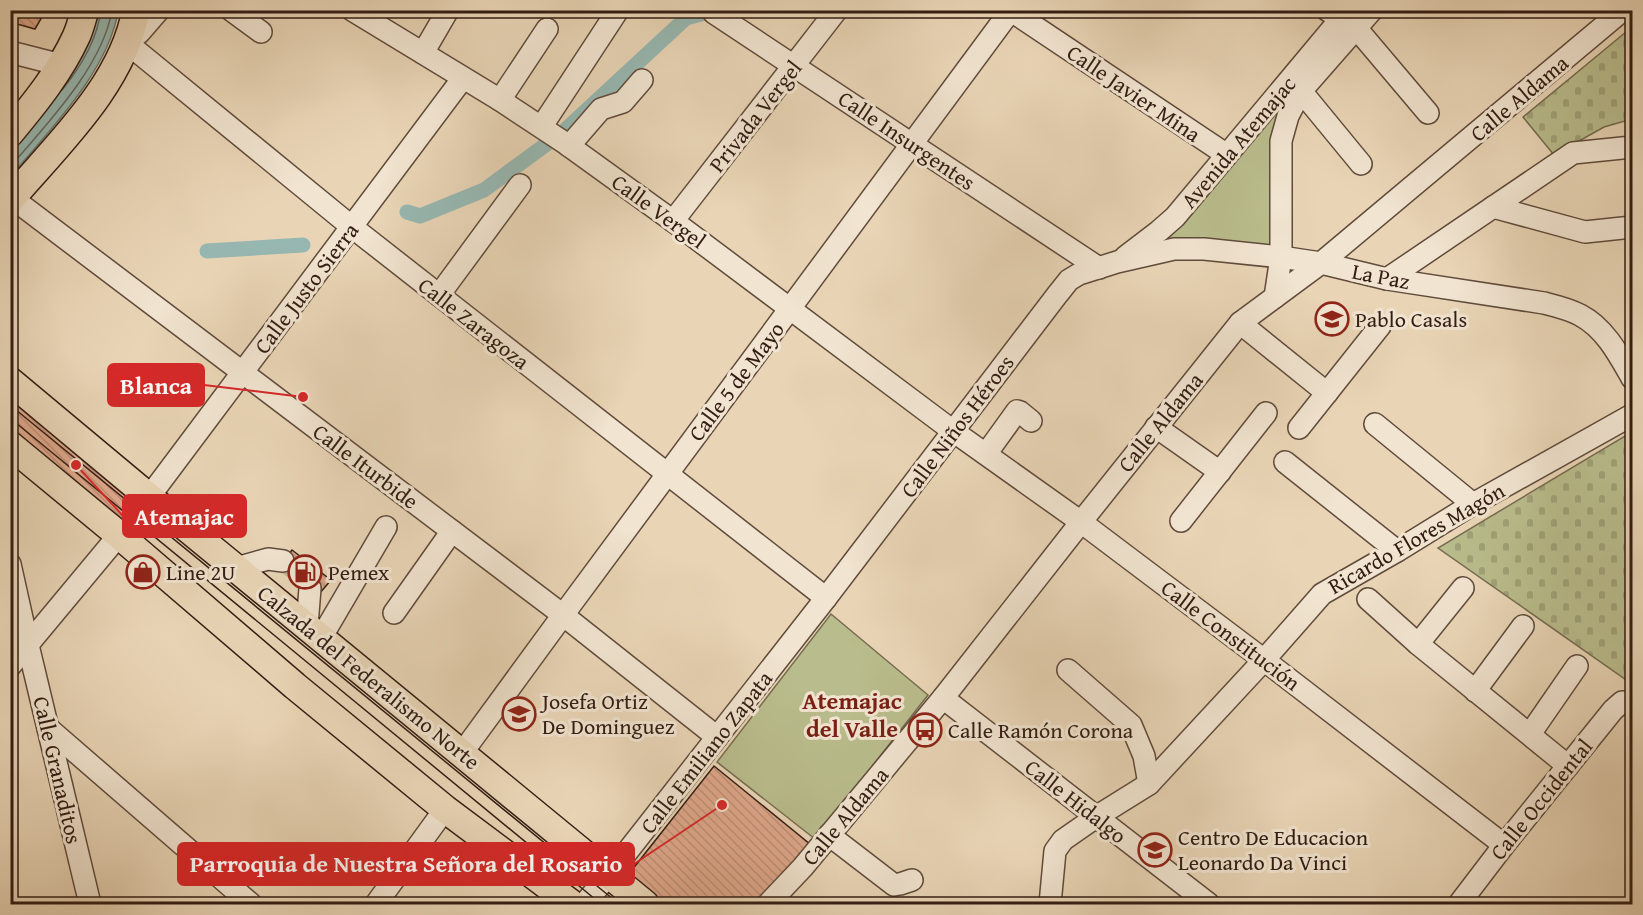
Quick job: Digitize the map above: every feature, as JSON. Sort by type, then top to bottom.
[{"type":"main road","points":[[10,133],[61,65],[77,36],[85,10]]},
{"type":"main road","points":[[11,199],[90,106],[127,43],[136,10]]},
{"type":"main road","name":"Calzada del Federalismo Norte","points":[[10,381],[645,904]]},
{"type":"main road","points":[[10,445],[295,686],[445,809],[572,904]]},
{"type":"street","points":[[127,43],[159,10]]},
{"type":"street","points":[[231,10],[261,32]]},
{"type":"street","name":"Calle Vergel","points":[[352,10],[500,100],[567,144],[953,431]]},
{"type":"street","points":[[423,53],[448,10]]},
{"type":"street","points":[[544,128],[618,10]]},
{"type":"street","name":"Avenida Atemajac","points":[[1108,265],[1159,231],[1175,217],[1343,17],[1372,10]]},
{"type":"street","name":"Calle Aldama","points":[[768,904],[803,867],[943,698],[1240,323],[1321,263],[1623,10]]},
{"type":"street","name":"Privada Vergel","points":[[673,221],[836,11]]},
{"type":"street","name":"Calle 5 de Mayo","points":[[462,753],[1010,11]]},
{"type":"street","name":"Calle Javier Mina","points":[[1010,11],[1227,155]]},
{"type":"street","name":"Calle Insurgentes","points":[[714,13],[912,144],[1108,265]]},
{"type":"street","points":[[1343,17],[1428,112]]},
{"type":"street","name":"Avenida Atemajac","points":[[1275,297],[1281,257],[1281,141],[1288,116],[1343,17]]},
{"type":"street","points":[[500,100],[547,29]]},
{"type":"street","name":"Calle Zaragoza","points":[[127,43],[352,227],[826,598]]},
{"type":"street","points":[[10,52],[61,65]]},
{"type":"street","name":"Calle Justo Sierra","points":[[149,497],[463,78]]},
{"type":"street","points":[[567,144],[601,110],[623,102],[642,80]]},
{"type":"street","points":[[1301,91],[1361,164]]},
{"type":"street","points":[[1388,279],[1573,153],[1632,147]]},
{"type":"street","points":[[439,295],[520,185]]},
{"type":"street","name":"Calle Iturbide","points":[[11,199],[563,615],[717,737]]},
{"type":"street","points":[[1493,207],[1585,232],[1632,227]]},
{"type":"street","name":"La Paz","points":[[1108,265],[1174,249],[1204,249],[1321,263],[1388,279],[1544,303],[1581,316],[1597,327],[1617,352],[1632,378]]},
{"type":"street","name":"Calle Niños Héroes","points":[[826,598],[1069,280],[1108,265]]},
{"type":"street","points":[[1240,323],[1327,393]]},
{"type":"street","points":[[1299,428],[1380,326]]},
{"type":"street","points":[[986,454],[1017,411],[1031,421]]},
{"type":"street","points":[[1181,521],[1266,413]]},
{"type":"street","name":"Ricardo Flores Magón","points":[[1050,904],[1055,850],[1063,840],[1149,784],[1322,594],[1473,504],[1632,415]]},
{"type":"street","points":[[1375,424],[1473,504]]},
{"type":"street","points":[[1156,427],[1220,472]]},
{"type":"street","name":"Calle Constitución","points":[[953,431],[1081,522],[1504,845]]},
{"type":"street","points":[[1285,462],[1397,551]]},
{"type":"street","points":[[314,632],[386,527]]},
{"type":"street","points":[[394,613],[452,531]]},
{"type":"street","points":[[10,666],[119,535]]},
{"type":"street","points":[[236,568],[268,559],[284,561]]},
{"type":"street","name":"Calle Granaditos","points":[[10,564],[90,904]]},
{"type":"street","points":[[310,588],[314,632]]},
{"type":"street","points":[[1418,644],[1463,588]]},
{"type":"street","name":"Calle Emiliano Zapata","points":[[584,904],[826,598]]},
{"type":"street","points":[[1368,599],[1418,644],[1568,766]]},
{"type":"street","points":[[1475,691],[1523,626]]},
{"type":"street","points":[[1530,734],[1577,666]]},
{"type":"street","points":[[1068,670],[1131,725],[1144,756],[1149,784]]},
{"type":"street","name":"Calle Hidalgo","points":[[943,698],[1209,904]]},
{"type":"street","name":"Calle Occidental","points":[[1459,904],[1613,710],[1622,702],[1631,704]]},
{"type":"street","points":[[48,728],[251,904]]},
{"type":"street","points":[[376,904],[445,809]]},
{"type":"street","points":[[829,835],[894,885],[912,880]]},
{"type":"green space","points":[[1336,26],[1278,123],[1274,246],[1141,248]]},
{"type":"green space","points":[[1632,27],[1632,119],[1604,127],[1554,155],[1523,117]]},
{"type":"green space","points":[[1625,436],[1632,453],[1632,684],[1438,548]]},
{"type":"green space","points":[[831,614],[928,695],[815,839],[717,762]]},
{"type":"water","points":[[95,11],[118,11],[103,55],[75,99],[11,176],[11,145]]},
{"type":"building","points":[[10,10],[46,10],[35,29],[10,22]]},
{"type":"building","points":[[10,390],[140,498],[121,522],[10,431]]},
{"type":"building","name":"Pemex","points":[[292,550],[331,580],[319,594],[280,565]]},
{"type":"building","points":[[714,766],[810,844],[756,904],[663,904],[628,875]]},
{"type":"waterway","points":[[407,212],[420,216],[484,190],[563,132],[686,18],[708,10]]},
{"type":"waterway","points":[[207,251],[303,245]]},
{"type":"tunnel","points":[[283,561],[307,577],[310,588]]},
{"type":"tram line","points":[[10,405],[619,904]]},
{"type":"tram line","points":[[10,418],[601,904]]},
{"type":"place","name":"Pablo Casals","points":[[1332,319]]},
{"type":"place","name":"Blanca","points":[[303,397]]},
{"type":"place","name":"Atemajac","points":[[76,465]]},
{"type":"place","name":"Line 2U","points":[[143,572]]},
{"type":"place","name":"Pemex","points":[[305,572]]},
{"type":"place","name":"Josefa Ortiz De Dominguez","points":[[519,714]]},
{"type":"place","name":"Calle Ramón Corona","points":[[925,730]]},
{"type":"place","name":"Parroquia de Nuestra Señora del Rosario","points":[[722,805]]},
{"type":"place","name":"Centro De Educacion Leonardo Da Vinci","points":[[1155,850]]},
{"type":"district","name":"Atemajac del Valle","points":[[852,714]]}]
